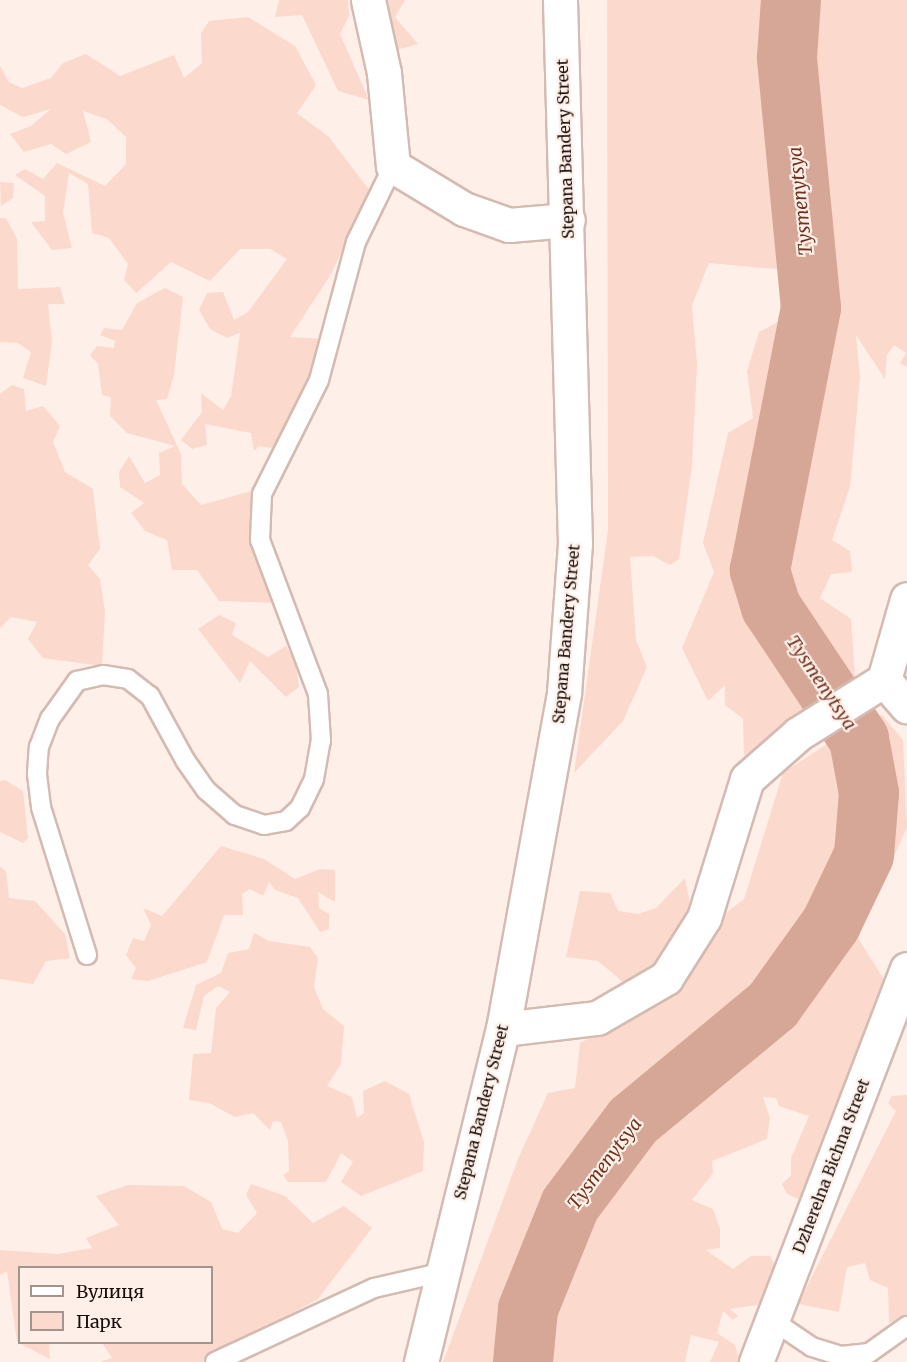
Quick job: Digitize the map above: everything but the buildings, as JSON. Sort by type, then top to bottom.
[{"type":"street","points":[[368,0],[384,74],[393,166],[464,208],[509,225],[568,220]]},
{"type":"street","name":"Stepana Bandery Street","points":[[421,1362],[439,1273],[503,1029],[564,693],[575,544],[568,220],[560,0]]},
{"type":"street","points":[[503,1029],[597,1018],[666,978],[704,918],[747,780],[798,734],[884,681],[907,599]]},
{"type":"street","points":[[884,681],[907,706]]},
{"type":"street","name":"Dzherelna Bichna Street","points":[[756,1362],[907,969]]},
{"type":"lane","points":[[87,955],[41,807],[38,773],[39,747],[50,719],[77,681],[103,675],[128,679],[150,696],[184,760],[206,790],[235,815],[264,825],[286,821],[300,808],[314,779],[321,741],[318,694],[260,540],[262,494],[319,380],[356,242],[393,166]]},
{"type":"lane","points":[[215,1362],[374,1288],[439,1273]]},
{"type":"lane","points":[[772,1320],[812,1347],[841,1356],[869,1353],[907,1326]]},
{"type":"green space","points":[[279,0],[348,0],[349,16],[340,34],[369,100],[338,91],[302,15],[275,17]]},
{"type":"green space","points":[[378,0],[405,0],[395,17],[418,44],[389,52]]},
{"type":"green space","points":[[607,0],[907,0],[907,367],[900,363],[906,353],[894,345],[887,355],[885,379],[856,335],[860,377],[850,487],[832,540],[850,551],[852,572],[831,574],[820,598],[851,619],[855,677],[744,756],[743,719],[725,705],[725,685],[708,701],[682,648],[714,572],[703,543],[728,433],[753,418],[747,371],[759,332],[798,311],[798,271],[709,263],[692,305],[697,364],[692,465],[679,559],[670,565],[653,556],[630,557],[636,640],[647,667],[623,721],[574,773],[608,530]]},
{"type":"green space","points":[[248,17],[295,46],[316,85],[297,113],[329,137],[370,191],[331,274],[290,337],[323,339],[314,379],[279,449],[259,446],[254,451],[251,433],[205,424],[207,445],[192,449],[181,440],[202,412],[201,393],[223,410],[231,396],[240,333],[227,338],[210,329],[199,310],[207,293],[223,292],[234,320],[248,312],[287,259],[270,249],[240,249],[210,281],[171,262],[136,293],[124,280],[128,264],[109,238],[92,233],[88,184],[69,173],[63,213],[72,248],[52,250],[31,222],[45,221],[45,196],[15,175],[25,169],[43,179],[57,163],[105,186],[126,164],[126,137],[107,119],[83,111],[91,142],[66,154],[51,144],[24,152],[10,134],[31,126],[51,109],[23,117],[0,105],[0,66],[9,82],[22,88],[51,78],[63,63],[86,54],[120,76],[174,55],[184,78],[202,63],[201,33],[209,21]]},
{"type":"green space","points":[[0,182],[14,183],[13,198],[1,206]]},
{"type":"green space","points":[[0,218],[6,218],[17,239],[18,289],[60,287],[65,304],[48,304],[52,342],[46,386],[23,378],[31,352],[18,343],[0,342]]},
{"type":"green space","points":[[165,288],[183,297],[174,375],[167,399],[156,400],[181,454],[182,484],[201,505],[255,490],[249,534],[276,603],[219,601],[197,570],[172,570],[167,540],[145,531],[131,513],[144,503],[120,487],[119,472],[129,456],[145,483],[160,475],[159,453],[175,446],[127,433],[110,416],[111,397],[102,395],[98,364],[90,355],[97,346],[114,348],[115,341],[100,335],[104,328],[122,330],[137,303]]},
{"type":"green space","points":[[12,385],[24,389],[26,411],[43,406],[60,426],[53,442],[65,472],[93,489],[100,549],[88,565],[100,579],[105,612],[102,666],[43,658],[28,639],[37,622],[11,617],[0,628],[0,394]]},
{"type":"green space","points":[[219,615],[236,623],[232,635],[268,657],[286,646],[295,660],[299,687],[286,697],[250,661],[240,683],[198,629]]},
{"type":"green space","points":[[882,715],[903,740],[907,827],[858,938],[888,986],[804,1194],[798,1199],[787,1194],[782,1184],[791,1175],[791,1158],[809,1116],[779,1106],[776,1098],[763,1097],[770,1118],[767,1139],[712,1161],[713,1173],[692,1200],[713,1209],[720,1229],[720,1248],[706,1250],[733,1269],[751,1256],[770,1256],[775,1266],[770,1293],[757,1305],[730,1309],[738,1316],[733,1320],[723,1311],[717,1333],[735,1345],[740,1362],[710,1362],[719,1342],[691,1335],[685,1362],[443,1362],[518,1159],[548,1093],[575,1088],[580,1043],[636,1014],[624,983],[598,961],[566,957],[580,891],[610,893],[618,911],[638,914],[656,908],[685,878],[691,909],[712,924],[744,899],[783,773],[866,718]]},
{"type":"green space","points":[[5,780],[23,791],[28,838],[23,843],[0,832],[0,781]]},
{"type":"green space","points":[[221,846],[264,859],[295,879],[320,869],[335,870],[335,902],[318,892],[319,908],[329,914],[329,929],[320,932],[298,898],[275,890],[269,882],[263,896],[250,889],[242,894],[243,915],[224,915],[207,962],[148,981],[131,979],[136,968],[126,955],[133,938],[144,941],[151,925],[143,908],[162,916]]},
{"type":"green space","points":[[0,867],[6,871],[9,898],[35,901],[65,934],[70,958],[46,961],[33,984],[0,979]]},
{"type":"green space","points":[[254,933],[269,941],[310,947],[318,958],[314,987],[323,1009],[344,1026],[341,1064],[327,1086],[352,1097],[357,1118],[364,1113],[363,1091],[385,1081],[409,1094],[424,1142],[423,1171],[361,1196],[341,1182],[353,1162],[341,1153],[326,1182],[288,1182],[283,1175],[289,1171],[288,1141],[281,1122],[273,1121],[270,1130],[253,1113],[235,1117],[209,1103],[189,1100],[193,1054],[211,1053],[216,1008],[230,992],[218,986],[204,996],[196,1030],[183,1028],[196,985],[221,973],[228,953],[249,949]]},
{"type":"green space","points":[[907,1095],[907,1317],[889,1323],[888,1288],[870,1280],[865,1263],[847,1267],[839,1312],[798,1304],[896,1111],[888,1103],[892,1096]]},
{"type":"green space","points":[[251,1184],[285,1196],[313,1223],[344,1206],[372,1228],[318,1299],[202,1362],[100,1362],[112,1358],[103,1344],[213,1344],[213,1266],[18,1266],[17,1342],[7,1271],[0,1275],[0,1250],[58,1254],[92,1248],[86,1238],[119,1225],[96,1196],[128,1185],[184,1186],[211,1202],[222,1229],[238,1233],[257,1213],[246,1195]]},
{"type":"green space","points":[[21,1344],[49,1344],[50,1359]]},
{"type":"waterway","name":"Tysmenytsya","points":[[523,1362],[528,1309],[570,1205],[633,1121],[773,1005],[831,924],[864,855],[869,793],[859,739],[771,607],[760,570],[811,308],[787,57],[791,0]]}]
